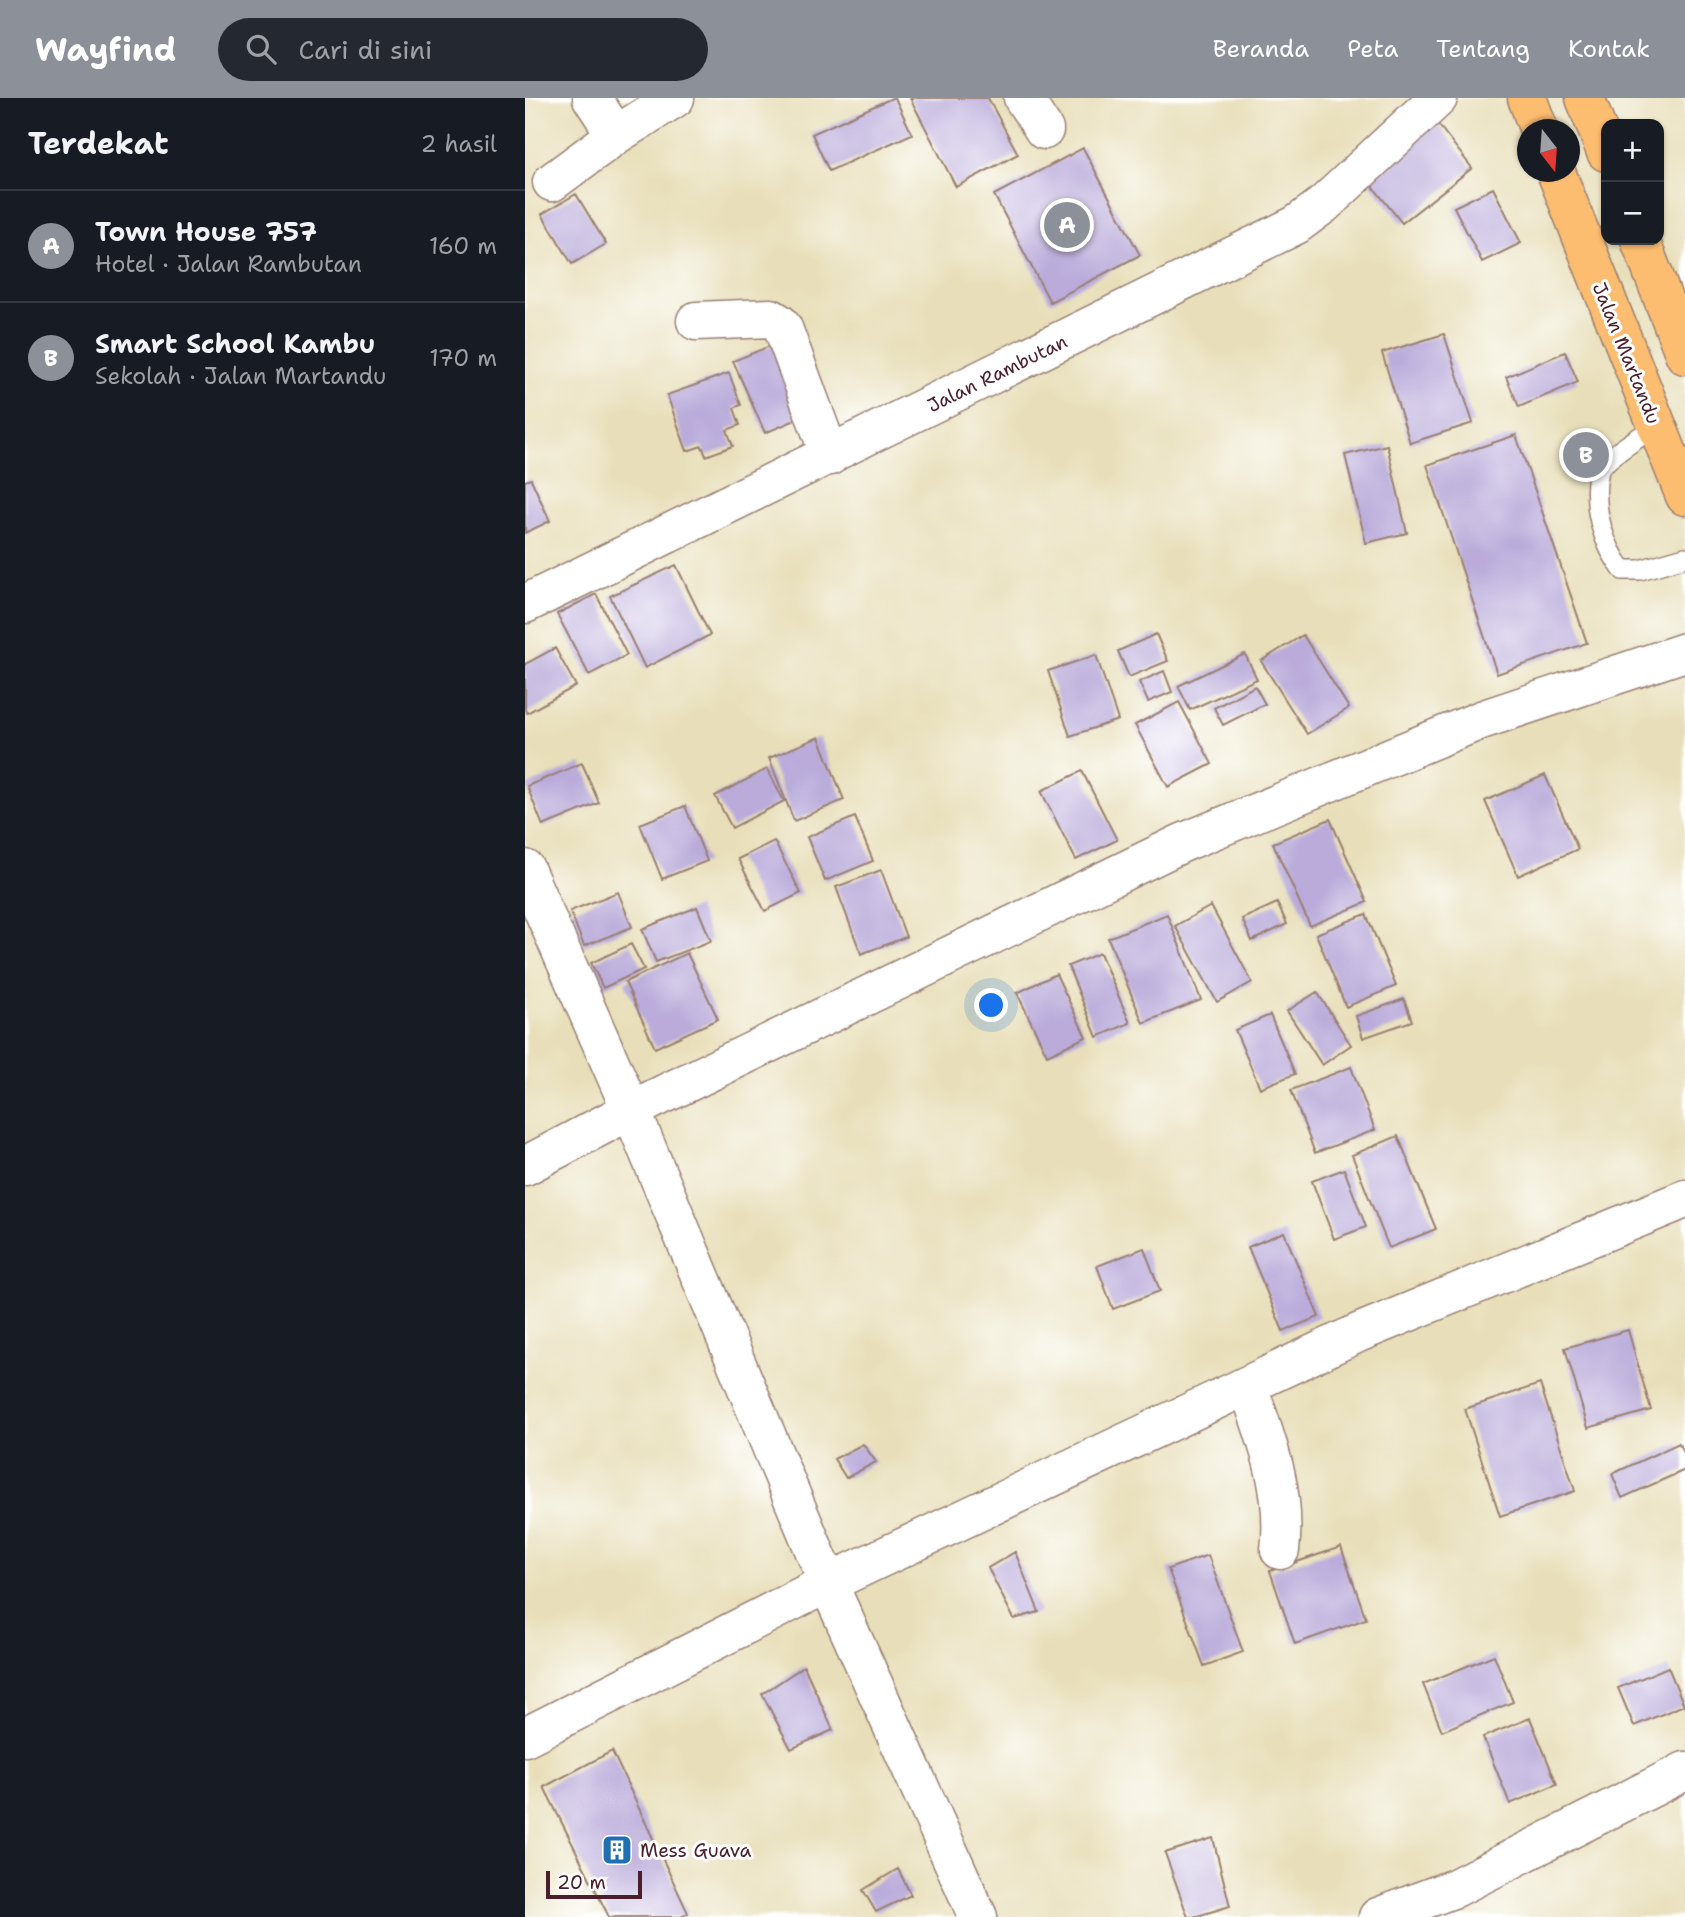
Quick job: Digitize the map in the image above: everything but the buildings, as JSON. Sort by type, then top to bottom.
[{"type":"highway","points":[[1527,98],[1535,119]]},
{"type":"highway","points":[[1585,98],[1601,139]]},
{"type":"highway","name":"Jalan Martandu","points":[[1560,182],[1685,496]]},
{"type":"highway","points":[[1642,245],[1685,355]]},
{"type":"street","points":[[592,98],[616,135]]},
{"type":"street","points":[[552,182],[616,135],[675,98]]},
{"type":"street","points":[[1023,98],[1044,130]]},
{"type":"street","name":"Jalan Rambutan","points":[[525,604],[1296,225],[1323,205],[1438,98]]},
{"type":"street","points":[[697,321],[771,318],[779,323],[829,456]]},
{"type":"street","points":[[525,1166],[631,1110],[1182,843],[1481,720],[1685,652]]},
{"type":"street","points":[[525,869],[631,1110],[828,1583],[978,1917]]},
{"type":"street","points":[[525,1737],[828,1583],[1358,1333],[1685,1199]]},
{"type":"street","points":[[1248,1386],[1273,1458],[1283,1525],[1280,1550]]},
{"type":"street","points":[[1378,1917],[1455,1888],[1685,1771]]},
{"type":"lane","points":[[1656,426],[1605,462],[1598,471],[1596,493],[1599,515],[1609,548],[1623,570],[1640,570],[1685,557]]},
{"type":"place","name":"Town House 757","points":[[1067,225]]},
{"type":"place","name":"Smart School Kambu","points":[[1586,455]]},
{"type":"place","name":"Mess Guava","points":[[617,1850]]}]
